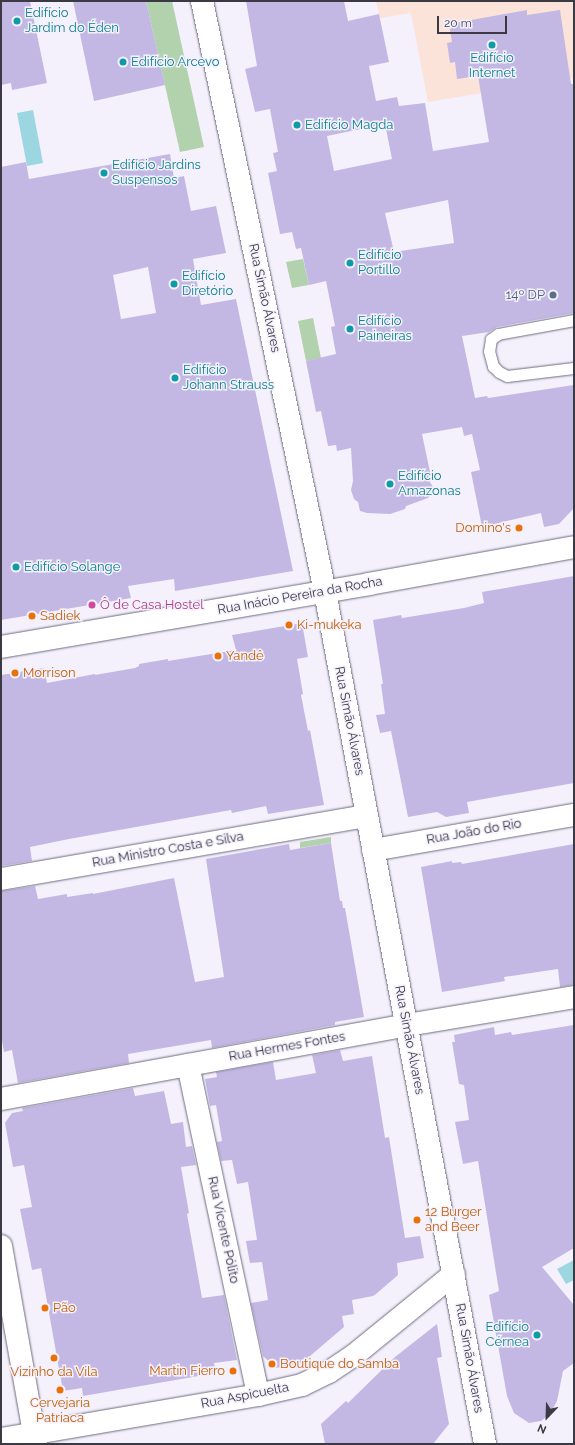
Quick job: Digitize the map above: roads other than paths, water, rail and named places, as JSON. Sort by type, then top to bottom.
[{"type":"street","name":"Rua Simão Álvares","points":[[202,1],[325,592],[485,1444]]},
{"type":"street","name":"Rua Inácio Pereira da Rocha","points":[[1,647],[325,592],[574,547]]},
{"type":"street","name":"Rua João do Rio","points":[[373,850],[574,815]]},
{"type":"street","name":"Rua Ministro Costa e Silva","points":[[1,878],[367,816]]},
{"type":"street","name":"Rua Hermes Fontes","points":[[1,1099],[407,1025],[574,997]]},
{"type":"street","name":"Rua Vicente Pólito","points":[[188,1065],[258,1396]]},
{"type":"street","points":[[1,1246],[35,1439]]},
{"type":"street","name":"Rua Aspicuelta","points":[[1,1439],[35,1439],[258,1396],[302,1385],[329,1372],[353,1356],[454,1274]]},
{"type":"lane","points":[[574,320],[498,334],[491,339],[488,351],[493,366],[499,372],[507,376],[574,368]]},
{"type":"water","points":[[33,110],[43,163],[27,166],[17,113]]},
{"type":"water","points":[[574,1260],[574,1280],[566,1284],[557,1269]]},
{"type":"place","name":"Edifício Jardim do Éden","points":[[17,21]]},
{"type":"place","name":"Edifício Internet","points":[[492,45]]},
{"type":"place","name":"Edifício Arcevo","points":[[123,62]]},
{"type":"place","name":"Edifício Magda","points":[[297,125]]},
{"type":"place","name":"Edifício Jardins Suspensos","points":[[104,173]]},
{"type":"place","name":"Edifício Portillo","points":[[350,263]]},
{"type":"place","name":"Edifício Diretório","points":[[174,284]]},
{"type":"place","name":"14º DP","points":[[553,295]]},
{"type":"place","name":"Edifício Paineiras","points":[[350,329]]},
{"type":"place","name":"Edifício Johann Strauss","points":[[175,378]]},
{"type":"place","name":"Edifício Amazonas","points":[[390,484]]},
{"type":"place","name":"Domino's","points":[[519,528]]},
{"type":"place","name":"Edifício Solange","points":[[16,567]]},
{"type":"place","name":"Ô de Casa Hostel","points":[[92,605]]},
{"type":"place","name":"Sadiek","points":[[32,616]]},
{"type":"place","name":"Ki-mukeka","points":[[289,625]]},
{"type":"place","name":"Yandê","points":[[218,656]]},
{"type":"place","name":"Morrison","points":[[15,673]]},
{"type":"place","name":"12 Burger and Beer","points":[[417,1220]]},
{"type":"place","name":"Pão","points":[[45,1308]]},
{"type":"place","name":"Edifício Cérnea","points":[[537,1335]]},
{"type":"place","name":"Vizinho da Vila","points":[[54,1358]]},
{"type":"place","name":"Boutique do Samba","points":[[272,1364]]},
{"type":"place","name":"Martin Fierro","points":[[233,1371]]},
{"type":"place","name":"Cervejaria Patriaca","points":[[60,1390]]}]
